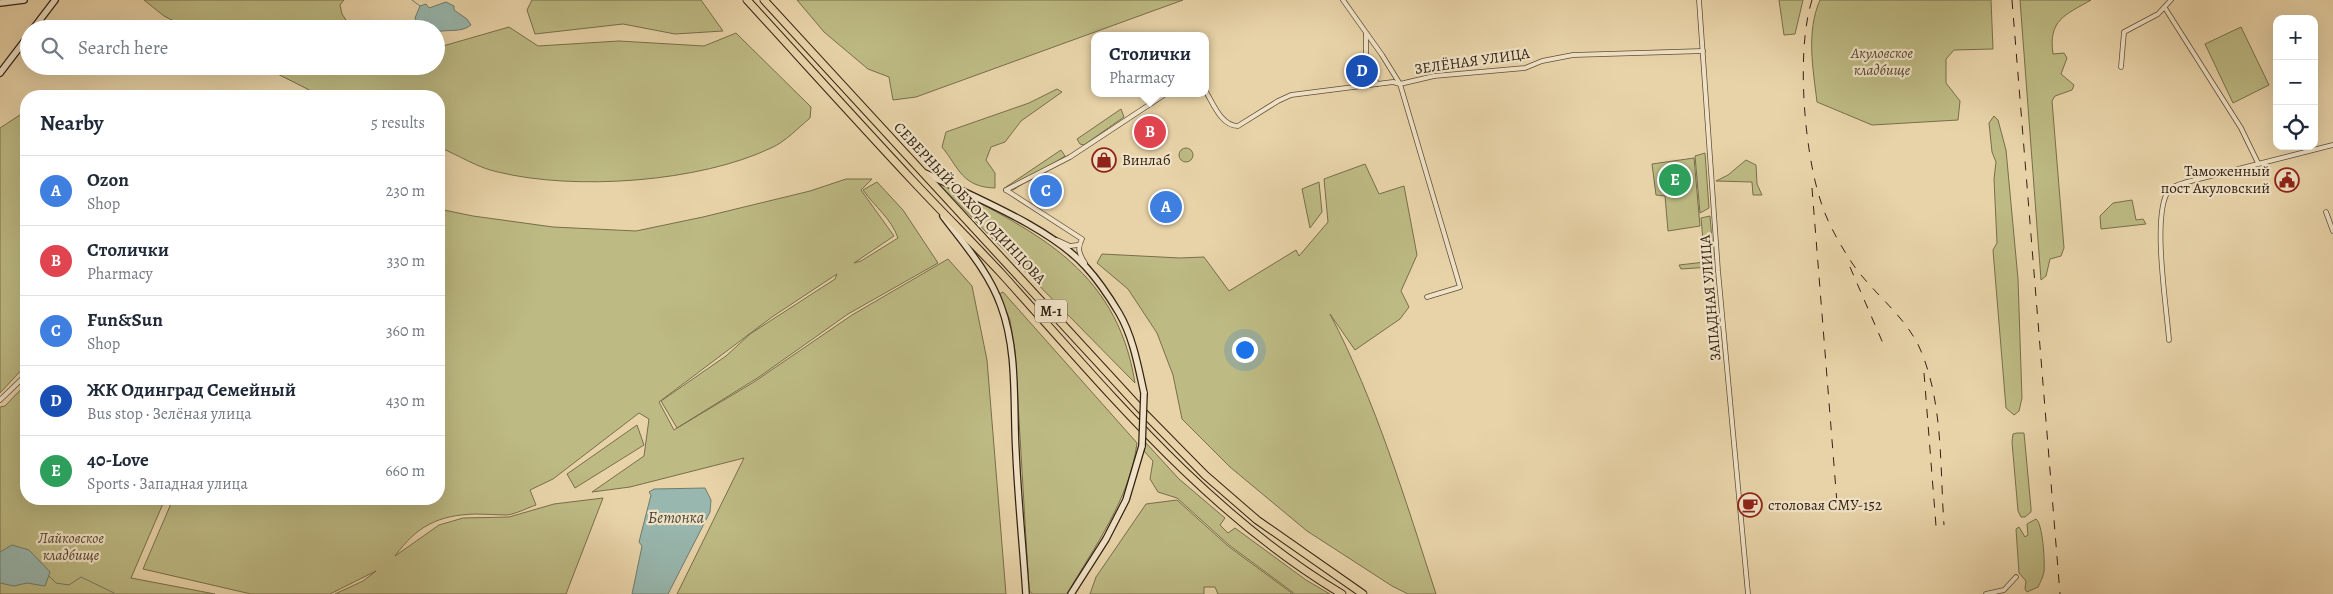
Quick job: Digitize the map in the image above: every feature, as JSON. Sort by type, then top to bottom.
[{"type":"highway","name":"СЕВЕРНЫЙ ОБХОД ОДИНЦОВА","points":[[747,0],[928,197],[1001,273],[1137,424],[1178,465],[1279,553],[1308,574],[1342,594]]},
{"type":"highway","name":"СЕВЕРНЫЙ ОБХОД ОДИНЦОВА","points":[[764,0],[1146,416],[1205,475],[1257,520],[1363,594]]},
{"type":"main road","points":[[0,3],[24,0]]},
{"type":"main road","points":[[40,20],[54,1]]},
{"type":"main road","points":[[0,73],[20,47]]},
{"type":"main road","name":"М-1","points":[[922,171],[990,204],[1050,237],[1085,266],[1119,314],[1128,332],[1144,393],[1142,446],[1126,500],[1106,539],[1071,594]]},
{"type":"main road","name":"М-1","points":[[928,197],[977,261],[991,284],[1007,325],[1011,352],[1016,456],[1027,594]]},
{"type":"street","points":[[1343,0],[1400,84]]},
{"type":"street","name":"ЗАПАДНАЯ УЛИЦА","points":[[1699,0],[1718,271],[1748,594]]},
{"type":"street","points":[[2121,67],[2124,32],[2165,8],[2171,0]]},
{"type":"street","points":[[2165,8],[2241,128],[2258,163]]},
{"type":"street","points":[[1364,29],[1368,44],[1366,62],[1377,84]]},
{"type":"street","name":"ЗЕЛЁНАЯ УЛИЦА","points":[[1426,297],[1460,286],[1400,84],[1434,76],[1525,68],[1542,61],[1572,55],[1703,51]]},
{"type":"street","points":[[1209,97],[1223,120],[1238,126],[1278,101],[1291,96],[1393,82],[1400,84]]},
{"type":"street","points":[[1099,285],[1081,257],[1078,245],[1082,238],[1006,190],[1070,157],[1161,97]]},
{"type":"street","points":[[2170,340],[2160,227],[2167,194],[2176,185],[2333,145]]},
{"type":"street","points":[[2326,212],[2333,231]]},
{"type":"street","points":[[1050,237],[1070,246],[1078,245]]},
{"type":"street","points":[[0,400],[20,382]]},
{"type":"street","points":[[1986,594],[2004,590],[2016,577]]},
{"type":"green space","points":[[144,0],[344,0],[340,5],[346,20],[172,20]]},
{"type":"green space","points":[[532,0],[701,0],[723,31],[675,34],[623,24],[535,34],[527,10]]},
{"type":"green space","points":[[797,0],[1183,0],[916,97],[893,100],[889,77],[868,69],[824,32]]},
{"type":"green space","points":[[1779,0],[1803,0],[1795,34],[1784,35]]},
{"type":"green space","name":"Акуловское кладбище","points":[[1820,0],[1991,0],[1993,49],[1954,50],[1946,59],[1946,83],[1960,101],[1958,120],[1872,125],[1817,102],[1812,63],[1812,37],[1813,25]]},
{"type":"green space","points":[[2020,0],[2091,0],[2060,20],[2053,33],[2053,54],[2064,53],[2067,58],[2061,74],[2074,85],[2072,90],[2055,96],[2052,101],[2064,248],[2061,256],[2050,259],[2046,276],[2041,280]]},
{"type":"green space","points":[[509,27],[538,46],[619,41],[704,46],[736,33],[811,107],[810,118],[786,139],[771,148],[742,160],[709,169],[674,176],[637,180],[563,181],[529,178],[498,172],[445,150],[445,90],[309,90],[280,75],[445,75],[445,45]]},
{"type":"green space","points":[[2241,27],[2269,85],[2233,103],[2205,44]]},
{"type":"green space","points":[[1057,89],[1062,92],[1021,121],[1005,142],[991,147],[986,160],[995,173],[995,188],[984,187],[968,180],[942,147],[946,132],[1029,103]]},
{"type":"green space","points":[[1121,109],[1124,117],[1084,145],[1080,144],[1077,139]]},
{"type":"green space","points":[[20,115],[20,371],[0,393],[0,128]]},
{"type":"green space","points":[[1994,116],[1998,120],[2006,150],[2018,279],[2022,398],[2019,411],[2014,415],[2006,408],[1993,250],[1997,243],[1994,179],[1996,162],[1992,152],[1989,123]]},
{"type":"green space","points":[[1186,148],[1191,150],[1193,155],[1191,160],[1186,162],[1181,160],[1179,155],[1181,150]]},
{"type":"green space","points":[[1061,150],[1065,156],[1013,190],[1006,187]]},
{"type":"green space","points":[[1705,153],[1709,208],[1700,213],[1695,156]]},
{"type":"green space","points":[[1694,158],[1700,226],[1668,231],[1665,196],[1656,195],[1652,164]]},
{"type":"green space","points":[[1746,160],[1756,165],[1757,184],[1762,195],[1753,195],[1752,182],[1716,181],[1728,175]]},
{"type":"green space","points":[[1365,164],[1379,194],[1404,186],[1417,255],[1401,291],[1409,307],[1400,319],[1355,350],[1330,314],[1376,416],[1436,594],[1408,594],[1392,586],[1307,531],[1230,467],[1182,419],[1173,375],[1157,333],[1128,289],[1097,263],[1102,254],[1180,258],[1204,257],[1229,291],[1296,250],[1299,256],[1328,222],[1324,179]]},
{"type":"green space","points":[[846,179],[872,179],[861,190],[894,236],[854,263],[861,261],[898,238],[887,219],[863,190],[877,182],[903,210],[938,263],[848,314],[759,377],[677,428],[754,382],[852,315],[948,259],[972,286],[987,360],[1006,594],[677,594],[744,458],[630,487],[592,492],[644,456],[649,419],[639,413],[553,479],[530,490],[536,505],[507,515],[476,514],[439,520],[420,530],[395,556],[439,525],[463,518],[509,517],[554,504],[603,498],[566,594],[335,594],[363,581],[376,571],[330,594],[251,594],[143,569],[170,505],[445,505],[445,210],[553,227],[636,231],[810,191]],"holes":[[[837,274],[835,279],[750,334],[726,356],[661,401],[677,428],[674,430],[659,402],[772,317]]]},
{"type":"green space","points":[[935,180],[1004,216],[1035,235],[1064,256],[1089,280],[1109,309],[1125,342],[1135,383]]},
{"type":"green space","points":[[1319,182],[1322,212],[1310,228],[1302,189]]},
{"type":"green space","points":[[2132,200],[2136,220],[2143,219],[2146,224],[2101,229],[2100,216],[2113,203]]},
{"type":"green space","points":[[1710,216],[1714,263],[1711,267],[1681,269],[1679,265],[1705,262],[1701,218]]},
{"type":"green space","points":[[1003,292],[1137,443],[1127,484],[1119,503],[1110,522],[1067,594],[1032,594],[1029,590],[1015,351],[1010,320],[999,294]]},
{"type":"green space","name":"Лайковское кладбище","points":[[20,390],[20,505],[162,505],[131,578],[215,594],[0,594],[0,407],[5,406]]},
{"type":"green space","points":[[637,425],[644,445],[575,488],[567,474]]},
{"type":"green space","points":[[2024,433],[2031,508],[2031,512],[2025,517],[2021,517],[2018,511],[2012,442],[2013,434]]},
{"type":"green space","points":[[1146,443],[1179,479],[1225,518],[1220,525],[1228,533],[1235,528],[1306,580],[1330,594],[1295,594],[1229,545],[1177,498],[1158,492],[1150,479],[1153,461],[1144,451]]},
{"type":"green space","points":[[1177,500],[1228,546],[1293,594],[1218,594],[1215,587],[1204,587],[1204,594],[1090,594],[1096,577],[1146,504]]},
{"type":"green space","points":[[2036,519],[2042,535],[2044,572],[2038,587],[2027,592],[2025,589],[2026,581],[2019,573],[2016,529],[2019,527],[2025,537],[2028,535],[2027,524]]},
{"type":"water","points":[[446,2],[454,6],[454,10],[467,19],[471,25],[459,30],[445,31],[445,20],[416,20],[420,6],[426,4],[429,8]]},
{"type":"water","name":"Бетонка","points":[[705,488],[711,500],[710,512],[668,594],[632,594],[642,546],[639,542],[651,495],[649,492],[654,489]]},
{"type":"water","points":[[12,545],[29,550],[50,572],[45,586],[27,583],[14,586],[0,583],[0,552]]},
{"type":"waterway","points":[[412,0],[420,6]]},
{"type":"waterway","points":[[49,576],[56,583],[69,585],[81,577],[114,593]]},
{"type":"railway","points":[[1812,0],[1807,21],[1803,72],[1806,127],[1814,178],[1826,215],[1850,260],[1869,284],[1900,317],[1917,342],[1923,356],[1934,396],[1940,439],[1944,525]]},
{"type":"railway","points":[[2012,0],[2060,594]]},
{"type":"railway","points":[[1812,188],[1837,503]]},
{"type":"railway","points":[[1850,267],[1885,348]]},
{"type":"railway","points":[[1924,373],[1936,526]]},
{"type":"place","name":"ЖК Одинград Семейный","points":[[1362,71]]},
{"type":"place","name":"Столички","points":[[1150,132]]},
{"type":"place","name":"Винлаб","points":[[1104,160]]},
{"type":"place","name":"40-Love","points":[[1675,180]]},
{"type":"place","name":"Таможенный пост Акуловский","points":[[2287,180]]},
{"type":"place","name":"Fun&Sun","points":[[1046,191]]},
{"type":"place","name":"Ozon","points":[[1166,207]]},
{"type":"place","name":"столовая СМУ-152","points":[[1750,505]]}]
